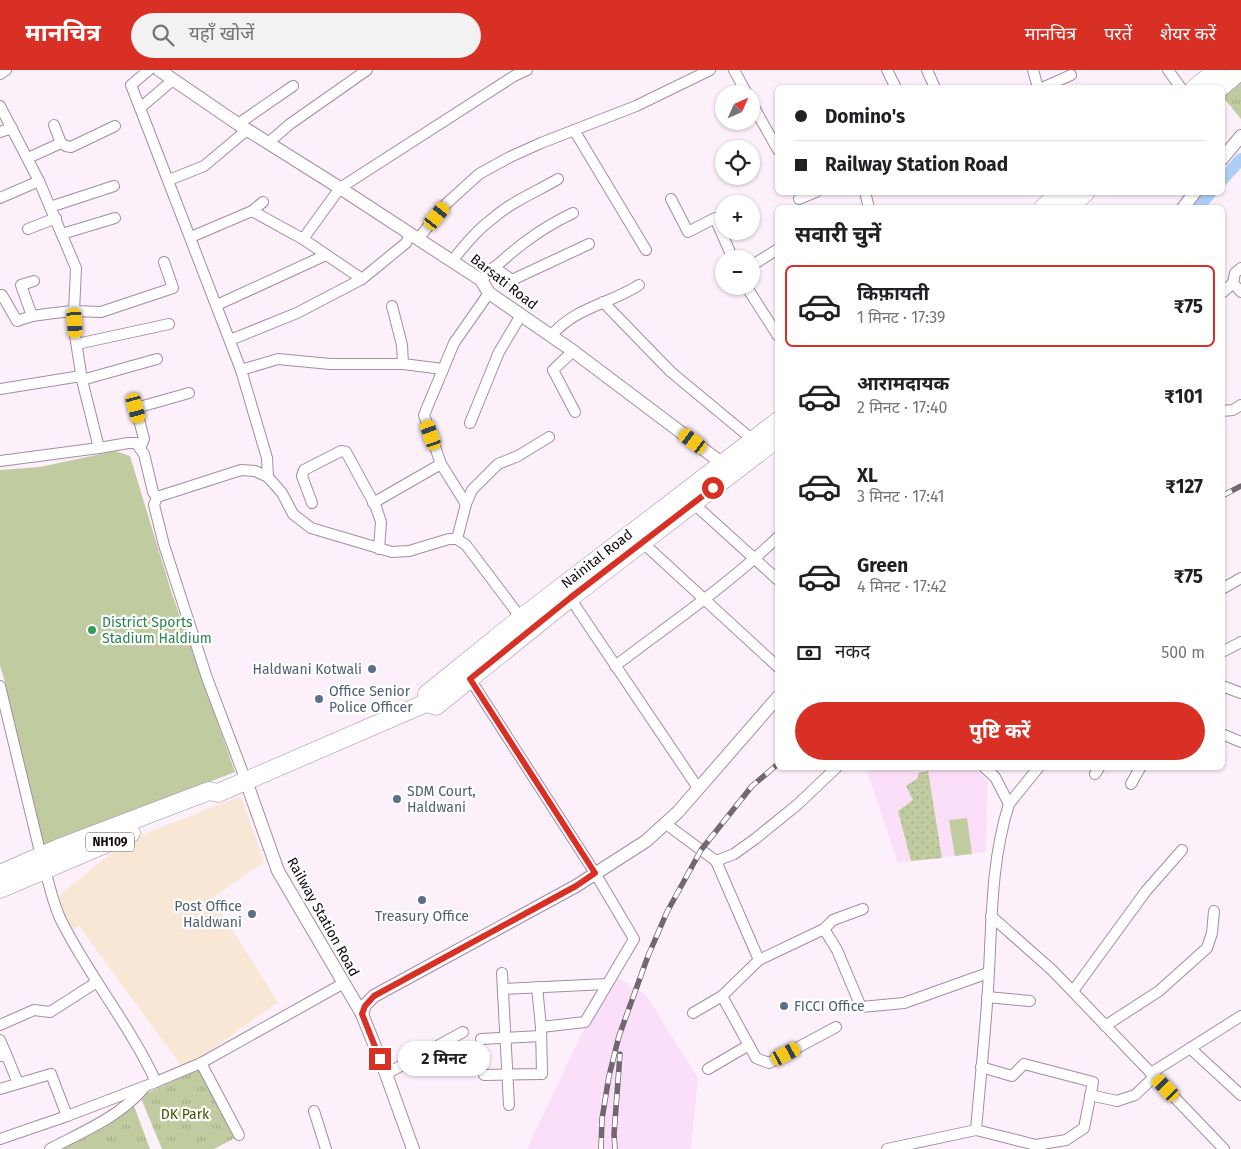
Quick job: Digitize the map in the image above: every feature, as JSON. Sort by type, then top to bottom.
[{"type":"highway","points":[[1199,85],[1217,70]]},
{"type":"highway","points":[[1224,85],[1241,70]]},
{"type":"highway","points":[[1048,205],[1058,195]]},
{"type":"highway","points":[[1071,205],[1083,195]]},
{"type":"highway","name":"Nainital Road","points":[[0,874],[43,863],[214,801],[218,793],[426,703],[436,706],[470,679],[526,624],[570,598],[637,537],[723,464],[775,423]]},
{"type":"highway","name":"Nainital Road","points":[[426,703],[427,694],[526,624],[637,537],[693,503],[775,440]]},
{"type":"highway","name":"Nainital Road","points":[[0,889],[43,863]]},
{"type":"street","points":[[0,74],[6,70]]},
{"type":"street","points":[[149,70],[131,85],[241,370],[267,458],[268,477]]},
{"type":"street","name":"Barsati Road","points":[[159,70],[242,127],[481,280],[489,293],[573,351],[723,464]]},
{"type":"street","points":[[303,239],[340,188],[491,90],[527,70]]},
{"type":"street","points":[[230,340],[297,313],[362,279],[414,237],[479,174],[510,157],[636,106],[710,70]]},
{"type":"street","points":[[735,70],[742,85]]},
{"type":"street","points":[[887,70],[894,85]]},
{"type":"street","points":[[927,70],[934,85]]},
{"type":"street","points":[[1033,70],[1037,85]]},
{"type":"street","points":[[1168,70],[1179,85]]},
{"type":"street","points":[[268,143],[290,124],[363,71]]},
{"type":"street","points":[[1049,85],[1071,75]]},
{"type":"street","points":[[140,108],[173,80]]},
{"type":"street","points":[[169,180],[204,166],[242,127],[293,86]]},
{"type":"street","points":[[0,106],[39,181],[76,268],[74,311],[77,344],[82,378],[99,448]]},
{"type":"street","points":[[760,118],[775,145]]},
{"type":"street","points":[[54,125],[61,142],[70,147],[114,126]]},
{"type":"street","points":[[0,132],[12,128]]},
{"type":"street","points":[[574,130],[646,250]]},
{"type":"street","points":[[1225,155],[1241,136]]},
{"type":"street","points":[[28,158],[61,142]]},
{"type":"street","points":[[452,261],[477,232],[493,218],[513,204],[558,179]]},
{"type":"street","points":[[0,198],[39,181]]},
{"type":"street","points":[[50,207],[114,186]]},
{"type":"street","points":[[671,199],[688,232],[715,218],[729,250]]},
{"type":"street","points":[[191,237],[252,211],[263,202]]},
{"type":"street","points":[[252,211],[303,239],[362,279]]},
{"type":"street","points":[[481,280],[531,236],[573,213]]},
{"type":"street","points":[[28,229],[56,218]]},
{"type":"street","points":[[62,234],[115,218]]},
{"type":"street","points":[[494,267],[512,280],[589,244]]},
{"type":"street","points":[[760,260],[775,251]]},
{"type":"street","points":[[217,305],[326,255]]},
{"type":"street","points":[[0,295],[2,295],[17,321],[32,316],[74,311],[101,312],[173,288],[164,262]]},
{"type":"street","points":[[1225,291],[1233,282],[1235,273],[1241,268]]},
{"type":"street","points":[[32,316],[21,285],[34,281]]},
{"type":"street","points":[[1233,282],[1241,292]]},
{"type":"street","points":[[551,336],[569,318],[625,294],[639,285]]},
{"type":"street","points":[[466,504],[441,464],[424,415],[454,343],[489,293]]},
{"type":"street","points":[[752,295],[775,331]]},
{"type":"street","points":[[603,302],[671,372],[753,440]]},
{"type":"street","points":[[392,306],[400,337],[403,364]]},
{"type":"street","points":[[470,423],[500,352],[521,315]]},
{"type":"street","points":[[77,344],[169,324]]},
{"type":"street","points":[[573,351],[553,370],[575,412]]},
{"type":"street","points":[[0,389],[82,378],[157,359]]},
{"type":"street","points":[[241,370],[278,359],[330,364],[403,364],[443,369]]},
{"type":"street","points":[[140,448],[144,439],[136,408],[189,393]]},
{"type":"street","points":[[1225,411],[1233,410],[1241,406]]},
{"type":"street","points":[[457,539],[466,504],[472,490],[498,464],[518,456],[549,437]]},
{"type":"street","points":[[0,461],[128,443],[136,444],[144,454],[153,492],[157,497]]},
{"type":"street","points":[[312,503],[302,476],[304,470],[344,451],[346,452],[381,522],[379,549]]},
{"type":"street","points":[[373,503],[441,464]]},
{"type":"street","points":[[157,497],[241,470],[255,472],[268,477],[282,493],[294,514],[311,528],[392,552],[409,551],[450,539],[457,539],[466,545],[526,624]]},
{"type":"street","points":[[157,497],[154,505],[164,545],[207,678],[246,781]]},
{"type":"street","points":[[693,503],[775,577]]},
{"type":"street","points":[[637,537],[775,664]]},
{"type":"street","points":[[615,666],[704,599],[755,558],[775,539]]},
{"type":"street","points":[[1225,587],[1241,578]]},
{"type":"street","points":[[570,598],[698,788]]},
{"type":"street","points":[[1225,650],[1241,642]]},
{"type":"street","points":[[470,679],[595,873],[634,939],[585,1022],[506,1038],[481,1038]]},
{"type":"street","points":[[0,686],[43,863],[62,922],[96,982],[144,1056],[156,1082]]},
{"type":"street","points":[[1225,687],[1241,694]]},
{"type":"street","points":[[362,1014],[365,1006],[374,996],[576,886],[646,842],[666,824],[775,700]]},
{"type":"street","points":[[1225,735],[1241,742]]},
{"type":"street","points":[[716,861],[734,854],[755,840],[797,805],[834,770]]},
{"type":"street","points":[[987,770],[995,777],[1009,804]]},
{"type":"street","points":[[976,1130],[987,997],[991,916],[1002,828],[1009,804],[1036,770]]},
{"type":"street","points":[[1131,784],[1139,770]]},
{"type":"street","name":"Railway Station Road","points":[[246,781],[278,871],[362,1014],[413,1149]]},
{"type":"street","points":[[666,824],[716,861],[759,960]]},
{"type":"street","points":[[1073,991],[1146,891],[1182,850]]},
{"type":"street","points":[[693,1014],[722,996],[759,960],[824,929],[833,920],[863,909]]},
{"type":"street","points":[[1105,1026],[1159,991],[1207,948],[1212,933],[1214,911]]},
{"type":"street","points":[[991,916],[1052,970],[1224,1149]]},
{"type":"street","points":[[824,929],[837,950],[861,1007],[904,1003],[988,972]]},
{"type":"street","points":[[502,973],[509,1105]]},
{"type":"street","points":[[0,1025],[34,1010],[50,1012],[96,982]]},
{"type":"street","points":[[0,1140],[156,1082],[201,1063],[344,983]]},
{"type":"street","points":[[504,988],[607,984]]},
{"type":"street","points":[[484,1075],[542,1074],[537,987]]},
{"type":"street","points":[[722,996],[756,1058],[769,1063],[836,1027]]},
{"type":"street","points":[[987,997],[1030,1001]]},
{"type":"street","points":[[1090,1095],[1117,1101],[1135,1094],[1153,1075],[1190,1048],[1241,1016]]},
{"type":"street","points":[[386,1074],[463,1032]]},
{"type":"street","points":[[0,1040],[3,1055],[18,1083]]},
{"type":"street","points":[[708,1069],[749,1045]]},
{"type":"street","points":[[1190,1048],[1240,1092]]},
{"type":"street","points":[[201,1063],[238,1135]]},
{"type":"street","points":[[887,1149],[918,1146],[976,1130],[1038,1147],[1066,1140],[1084,1128],[1093,1082],[1024,1064],[1012,1076],[981,1067]]},
{"type":"street","points":[[0,1089],[50,1074],[67,1116]]},
{"type":"street","points":[[50,1149],[105,1119],[132,1101],[145,1086]]},
{"type":"street","points":[[314,1111],[326,1149]]},
{"type":"shaded area","points":[[867,770],[976,770],[988,780],[986,852],[898,863]]},
{"type":"shaded area","points":[[241,796],[264,862],[212,898],[278,1002],[217,1046],[182,1067],[79,926],[70,932],[56,898],[126,841]]},
{"type":"shaded area","points":[[615,976],[646,995],[698,1078],[691,1149],[527,1149],[577,1043]]},
{"type":"green space","points":[[1241,82],[1241,119],[1225,99],[1225,95]]},
{"type":"green space","name":"District Sports Stadium Haldium","points":[[115,451],[130,456],[172,594],[235,772],[43,846],[0,666],[0,470],[40,467]]},
{"type":"green space","points":[[928,771],[942,858],[911,861],[898,811],[913,800],[906,786],[918,778],[918,773]]},
{"type":"green space","points":[[967,818],[972,854],[955,856],[949,820]]},
{"type":"green space","name":"DK Park","points":[[201,1069],[237,1137],[214,1149],[162,1149],[140,1096]]},
{"type":"green space","points":[[134,1106],[150,1149],[63,1149],[92,1134]]},
{"type":"waterway","points":[[1225,177],[1241,159]]},
{"type":"waterway","points":[[1200,205],[1209,195]]},
{"type":"railway","points":[[1225,494],[1241,486]]},
{"type":"railway","points":[[601,1149],[602,1119],[609,1076],[619,1036],[648,956],[667,912],[701,850],[752,786],[775,767]]},
{"type":"railway","points":[[615,1149],[614,1134],[620,1054]]},
{"type":"place","name":"District Sports Stadium Haldium","points":[[92,630]]},
{"type":"place","name":"Haldwani Kotwali","points":[[372,669]]},
{"type":"place","name":"Office Senior Police Officer","points":[[319,699]]},
{"type":"place","name":"SDM Court, Haldwani","points":[[397,799]]},
{"type":"place","name":"Treasury Office","points":[[422,900]]},
{"type":"place","name":"Post Office Haldwani","points":[[252,914]]},
{"type":"place","name":"FICCI Office","points":[[784,1006]]},
{"type":"route","points":[[380,1059],[362,1014],[365,1006],[374,996],[576,886],[595,873],[470,679],[570,598],[713,488]]}]
